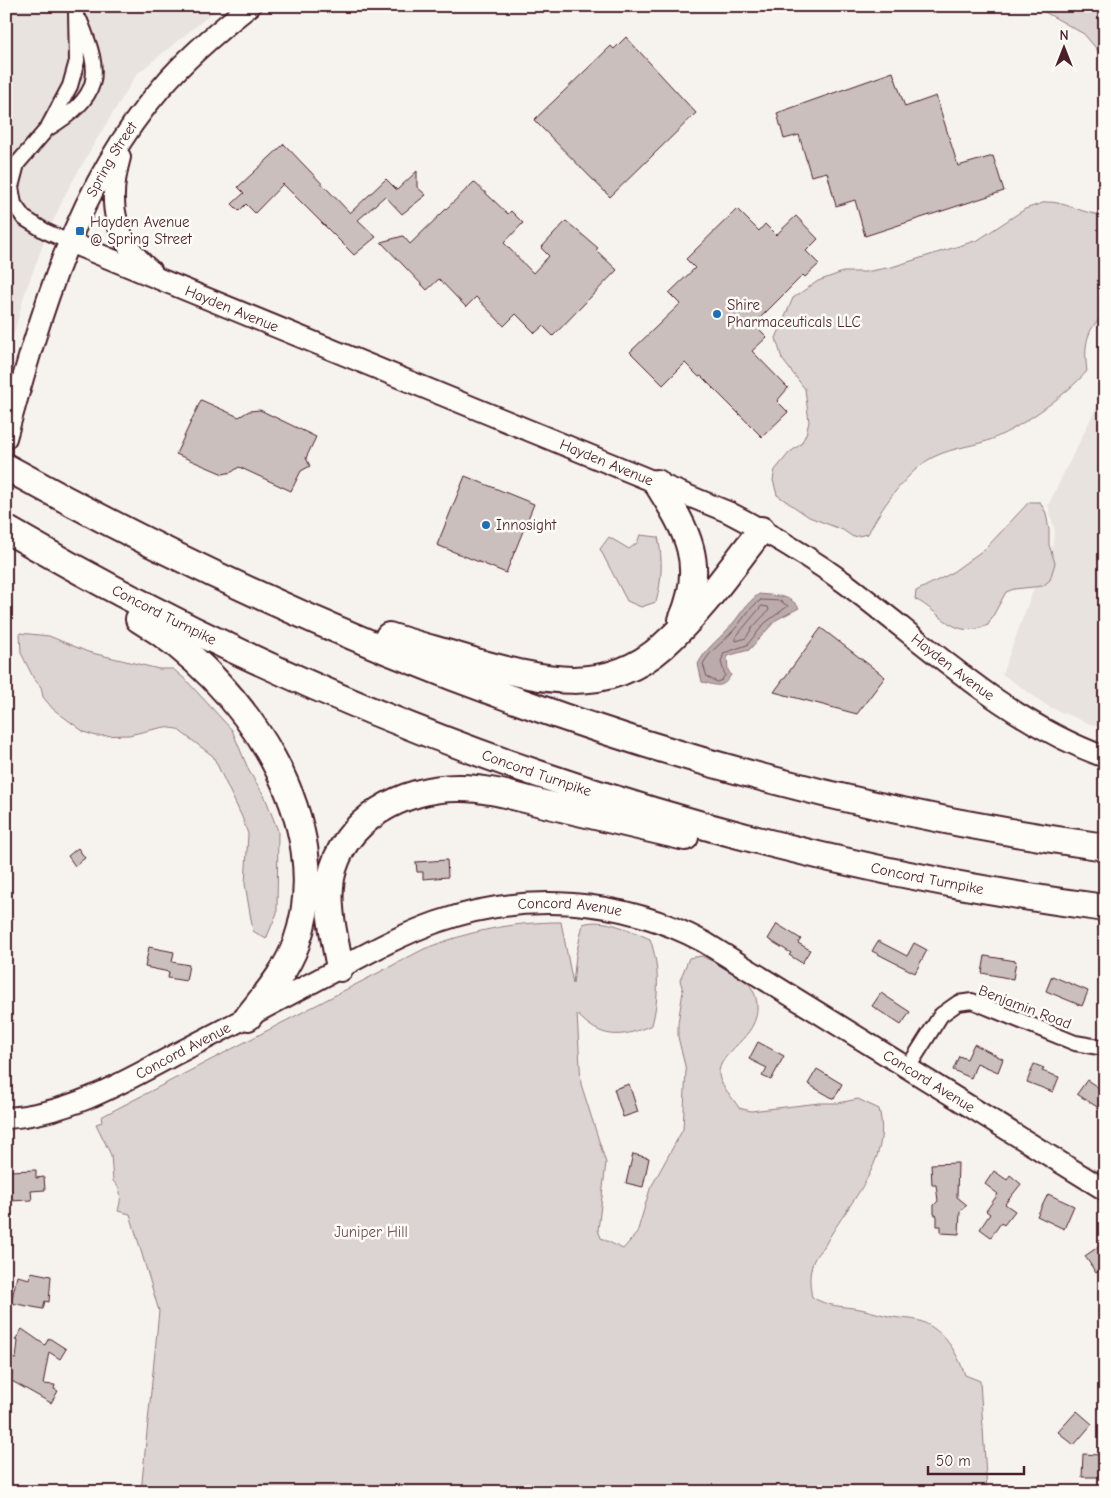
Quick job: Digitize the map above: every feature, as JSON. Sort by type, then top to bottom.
[{"type":"highway","points":[[6,467],[163,550],[305,617],[418,664],[505,697],[628,739],[725,768],[907,812],[1105,847]]},
{"type":"highway","points":[[657,482],[683,526],[693,558],[691,594],[678,630]]},
{"type":"highway","name":"Concord Turnpike","points":[[6,529],[74,568],[258,660],[438,737],[589,791],[679,818],[800,850],[951,883],[1105,908]]},
{"type":"highway","points":[[305,617],[374,632],[530,676],[568,681],[605,676],[627,668],[657,650],[693,616],[761,530]]},
{"type":"highway","points":[[74,568],[128,613],[179,645],[215,679],[254,728],[274,762],[289,795],[298,820],[305,850],[307,887],[304,916],[286,966],[248,1017]]},
{"type":"highway","points":[[340,968],[330,894],[331,879],[338,856],[350,836],[367,819],[396,801],[421,792],[449,788],[483,790],[731,848],[800,850]]},
{"type":"main road","name":"Spring Street","points":[[9,430],[40,322],[69,242],[99,182],[147,105],[204,44],[250,6]]},
{"type":"main road","points":[[126,136],[114,185],[116,219],[122,235],[136,256],[166,281]]},
{"type":"main road","name":"Hayden Avenue","points":[[69,242],[716,506],[761,530],[844,583],[1010,709],[1064,739],[1105,756]]},
{"type":"main road","name":"Concord Avenue","points":[[6,1118],[48,1113],[82,1102],[340,968],[423,928],[474,911],[541,902],[602,907],[652,919],[704,942],[1105,1190]]},
{"type":"street","points":[[69,242],[45,231],[24,218],[16,209],[12,199],[12,181],[17,164],[47,129],[70,86],[78,49],[75,9]]},
{"type":"street","points":[[47,129],[77,109],[89,93],[92,82],[95,62],[93,51],[75,9]]},
{"type":"street","name":"Benjamin Road","points":[[907,1069],[942,1015],[951,1007],[972,1001],[1034,1028],[1075,1043],[1105,1048]]},
{"type":"shaded area","points":[[6,6],[221,6],[137,74],[94,144],[66,193],[46,237],[25,293],[6,363]]},
{"type":"shaded area","points":[[1105,390],[1105,730],[1049,707],[1002,674],[1043,563],[1050,558],[1055,532],[1048,505]]},
{"type":"green space","points":[[1034,6],[1105,6],[1105,59],[1084,34]]},
{"type":"green space","points":[[1046,202],[1053,202],[1090,213],[1105,215],[1105,315],[1093,326],[1087,340],[1087,371],[1067,391],[1012,429],[987,441],[942,453],[919,466],[894,493],[868,534],[853,537],[843,530],[809,517],[777,495],[773,480],[775,470],[789,453],[801,444],[809,422],[805,389],[782,359],[776,338],[793,298],[818,281],[843,272],[865,272],[892,267],[978,240],[1025,209]]},
{"type":"green space","points":[[1029,502],[1040,502],[1046,513],[1049,545],[1055,563],[1050,580],[1043,586],[1014,589],[1006,592],[988,625],[976,629],[966,630],[948,623],[915,599],[916,591],[950,574],[986,548]]},
{"type":"green space","points":[[640,535],[658,537],[661,562],[660,586],[656,602],[641,607],[627,601],[600,549],[609,537],[629,549],[637,543]]},
{"type":"green space","points":[[20,633],[49,636],[88,652],[159,669],[173,669],[186,680],[232,730],[249,771],[265,797],[278,831],[277,913],[266,939],[253,931],[245,884],[248,834],[213,756],[177,729],[164,727],[129,735],[96,736],[84,732],[53,709],[43,697],[41,687],[34,679],[21,653]]},
{"type":"green space","name":"Juniper Hill","points":[[543,922],[561,922],[573,984],[576,955],[583,924],[599,922],[608,924],[650,939],[656,960],[657,993],[652,1025],[630,1033],[612,1034],[594,1028],[577,1014],[581,1084],[606,1163],[598,1230],[601,1238],[623,1249],[637,1233],[650,1189],[683,1129],[686,1070],[678,1037],[678,1023],[683,991],[680,980],[689,958],[702,956],[737,972],[750,986],[756,999],[756,1016],[752,1026],[746,1036],[720,1066],[720,1079],[739,1108],[751,1111],[819,1103],[838,1103],[858,1099],[879,1109],[882,1128],[880,1147],[874,1164],[855,1198],[815,1258],[810,1276],[812,1297],[829,1304],[896,1318],[917,1320],[928,1325],[943,1336],[954,1350],[965,1375],[980,1381],[987,1492],[141,1492],[159,1311],[130,1214],[118,1211],[120,1195],[113,1181],[111,1155],[96,1124],[102,1122],[101,1117],[424,949],[458,937],[491,929]]},
{"type":"water","points":[[759,594],[786,598],[795,603],[799,608],[776,620],[749,650],[727,656],[728,670],[731,675],[725,683],[715,685],[702,682],[698,664],[701,658]]},
{"type":"building","points":[[626,37],[696,113],[610,197],[534,120],[611,46],[614,49]]},
{"type":"building","points":[[893,72],[905,107],[936,96],[958,166],[993,156],[1004,191],[865,236],[855,200],[836,206],[827,172],[811,176],[799,135],[784,139],[777,113]]},
{"type":"building","points":[[284,144],[350,213],[386,179],[397,190],[417,171],[417,187],[426,195],[402,214],[385,196],[358,220],[376,237],[354,255],[283,184],[255,213],[246,204],[239,211],[232,204],[244,193],[238,187]]},
{"type":"building","points":[[474,182],[508,214],[511,211],[523,223],[504,243],[533,273],[549,256],[541,248],[566,221],[598,248],[596,250],[617,270],[553,336],[543,326],[535,333],[516,314],[504,326],[476,297],[466,307],[439,279],[427,290],[381,242],[403,236],[410,244]]},
{"type":"building","name":"Shire Pharmaceuticals LLC","points":[[737,209],[759,231],[765,224],[776,235],[796,216],[818,239],[806,251],[819,264],[805,277],[803,275],[754,324],[767,337],[752,351],[788,388],[777,401],[788,412],[762,437],[701,376],[699,377],[685,363],[663,385],[630,352],[680,304],[669,293],[695,268],[686,259]]},
{"type":"building","points":[[201,400],[239,417],[249,411],[260,410],[316,437],[306,458],[310,466],[301,471],[291,491],[239,467],[232,472],[223,474],[176,454]]},
{"type":"building","name":"Innosight","points":[[465,476],[534,504],[506,573],[437,545]]},
{"type":"building","points":[[821,628],[885,677],[857,714],[774,692]]},
{"type":"building","points":[[78,848],[85,858],[75,866],[68,856]]},
{"type":"building","points":[[447,860],[448,877],[423,879],[423,872],[417,872],[416,862]]},
{"type":"building","points":[[777,924],[801,939],[798,943],[810,950],[802,963],[789,955],[791,953],[768,939]]},
{"type":"building","points":[[878,941],[907,956],[914,943],[927,950],[915,973],[872,951]]},
{"type":"building","points":[[149,947],[174,952],[172,962],[189,965],[186,981],[168,978],[169,972],[145,967]]},
{"type":"building","points":[[985,956],[1016,961],[1013,979],[982,973]]},
{"type":"building","points":[[1052,976],[1088,991],[1082,1006],[1046,991]]},
{"type":"building","points":[[881,993],[910,1012],[901,1025],[872,1006]]},
{"type":"building","points":[[758,1042],[784,1056],[771,1080],[762,1076],[767,1068],[749,1059]]},
{"type":"building","points":[[974,1044],[1003,1059],[998,1072],[977,1063],[971,1078],[953,1070],[959,1056],[967,1059]]},
{"type":"building","points":[[1034,1064],[1044,1068],[1042,1071],[1059,1077],[1053,1092],[1027,1082]]},
{"type":"building","points":[[817,1069],[842,1084],[834,1099],[808,1084]]},
{"type":"building","points":[[1087,1080],[1105,1092],[1105,1112],[1077,1094]]},
{"type":"building","points":[[629,1084],[638,1112],[623,1117],[614,1089]]},
{"type":"building","points":[[633,1154],[649,1158],[643,1187],[626,1183]]},
{"type":"building","points":[[958,1163],[957,1197],[967,1205],[960,1211],[959,1234],[941,1233],[941,1226],[937,1226],[937,1216],[934,1214],[934,1205],[938,1201],[936,1185],[932,1185],[931,1164]]},
{"type":"building","points":[[36,1170],[36,1178],[44,1177],[45,1190],[31,1191],[32,1200],[8,1201],[7,1171]]},
{"type":"building","points":[[994,1171],[1007,1180],[1010,1175],[1021,1184],[1005,1204],[1015,1211],[1004,1225],[1001,1223],[991,1237],[980,1229],[990,1214],[986,1211],[998,1194],[985,1184]]},
{"type":"building","points":[[1048,1194],[1074,1206],[1064,1229],[1037,1216]]},
{"type":"building","points":[[1105,1242],[1105,1268],[1096,1273],[1085,1256]]},
{"type":"building","points":[[31,1272],[51,1276],[49,1302],[45,1301],[43,1309],[11,1303],[17,1276],[30,1279]]},
{"type":"building","points":[[22,1329],[45,1345],[49,1338],[66,1349],[60,1359],[49,1352],[43,1384],[55,1385],[54,1389],[58,1391],[51,1403],[10,1380],[12,1373],[6,1372],[6,1357],[16,1359],[18,1341],[15,1340]]},
{"type":"building","points":[[1077,1411],[1092,1424],[1074,1445],[1058,1432]]},
{"type":"building","points":[[1083,1454],[1100,1455],[1099,1477],[1082,1477]]},
{"type":"place","name":"Hayden Avenue @ Spring Street","points":[[80,231]]},
{"type":"place","name":"Shire Pharmaceuticals LLC","points":[[717,314]]},
{"type":"place","name":"Innosight","points":[[486,525]]}]
